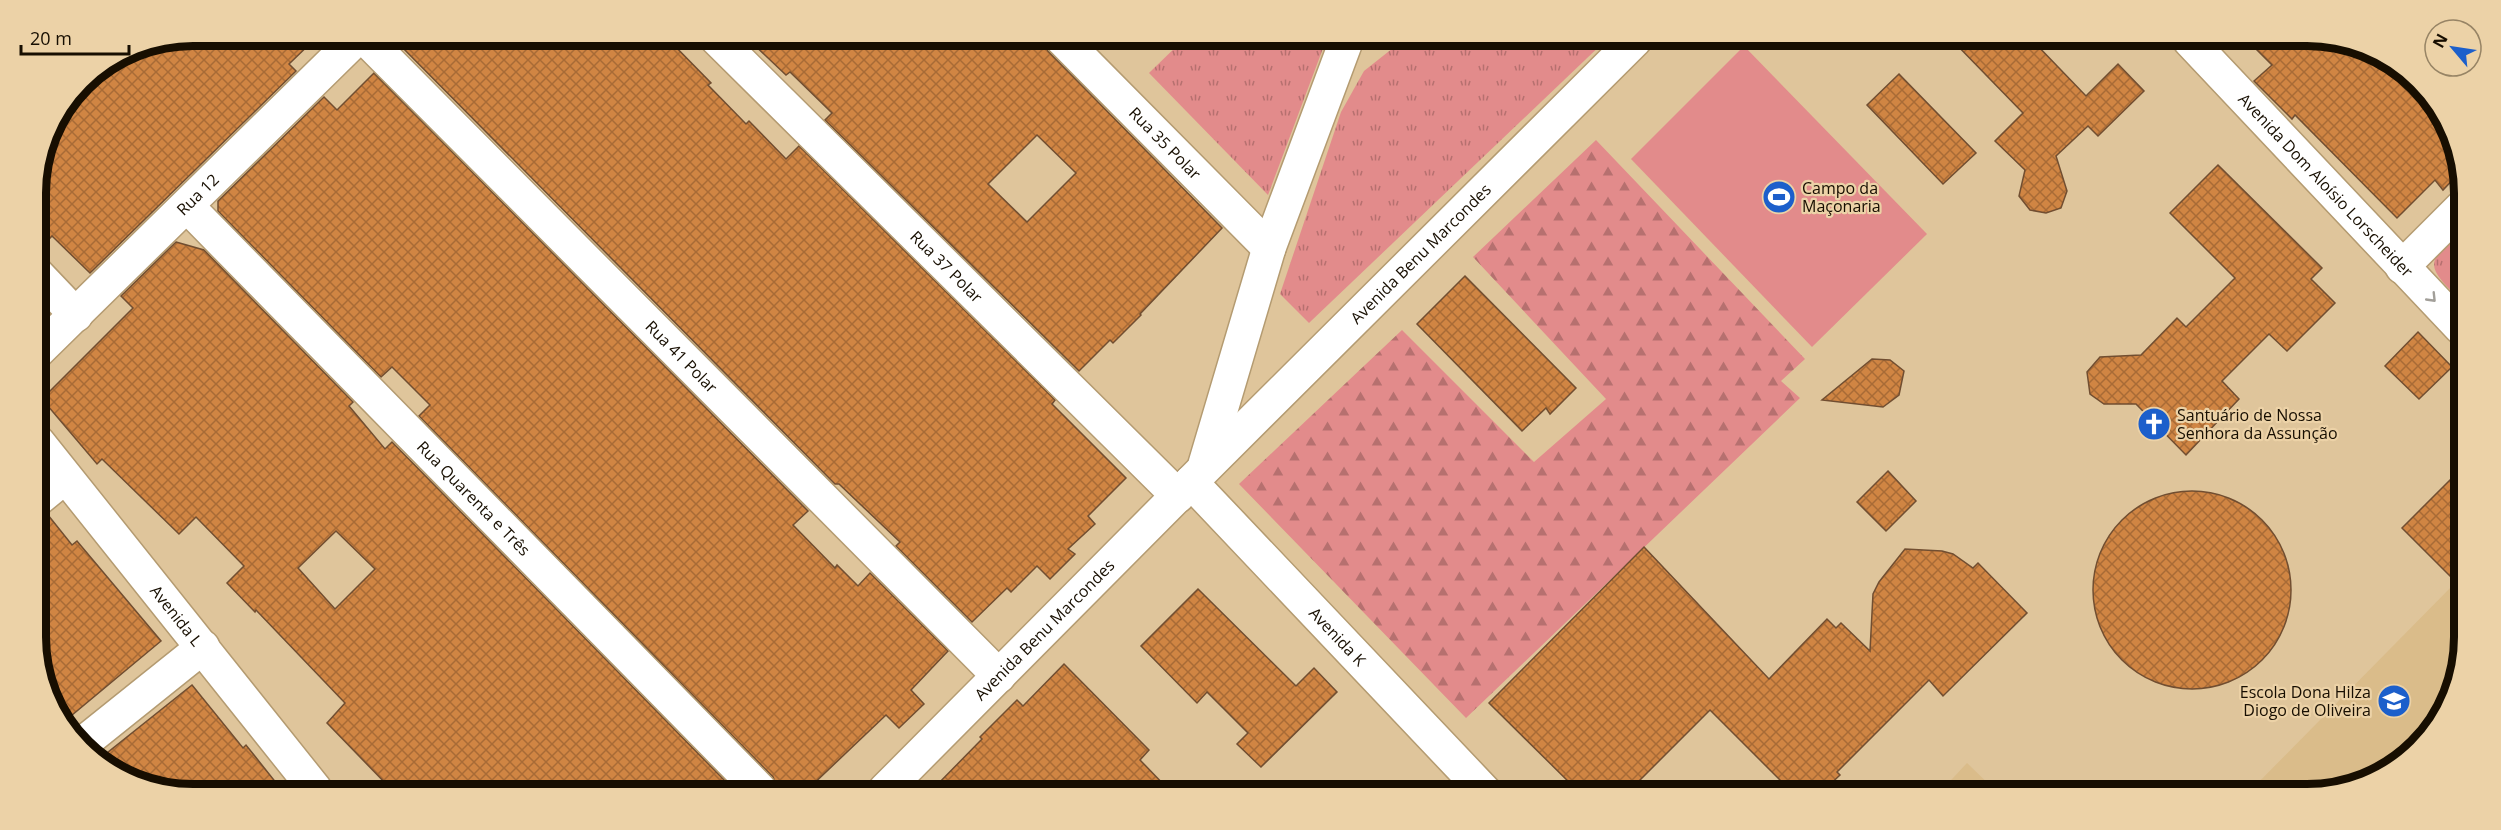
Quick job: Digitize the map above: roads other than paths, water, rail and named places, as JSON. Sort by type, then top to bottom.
[{"type":"street","name":"Rua 12","points":[[47,343],[351,46]]},
{"type":"street","name":"Rua 41 Polar","points":[[371,46],[999,676]]},
{"type":"street","name":"Rua 37 Polar","points":[[725,46],[1191,482]]},
{"type":"street","name":"Rua 35 Polar","points":[[1069,46],[1269,248]]},
{"type":"street","name":"Avenida Benu Marcondes","points":[[1191,482],[1269,248],[1344,46]]},
{"type":"street","name":"Avenida Benu Marcondes","points":[[891,784],[1629,46]]},
{"type":"street","name":"Avenida Dom Aloísio Lorscheider","points":[[2195,46],[2454,321]]},
{"type":"street","name":"Rua Quarenta e Três","points":[[188,207],[754,784]]},
{"type":"street","points":[[2402,267],[2454,215]]},
{"type":"street","points":[[47,284],[76,315]]},
{"type":"street","name":"Avenida L","points":[[46,453],[311,784]]},
{"type":"street","points":[[46,492],[65,477]]},
{"type":"street","name":"Avenida K","points":[[1191,482],[1477,783]]},
{"type":"street","points":[[89,739],[203,647]]},
{"type":"place","name":"Campo da Maçonaria","points":[[1779,197]]},
{"type":"place","name":"Santuário de Nossa Senhora da Assunção","points":[[2154,424]]},
{"type":"place","name":"Escola Dona Hilza Diogo de Oliveira","points":[[2394,701]]}]
